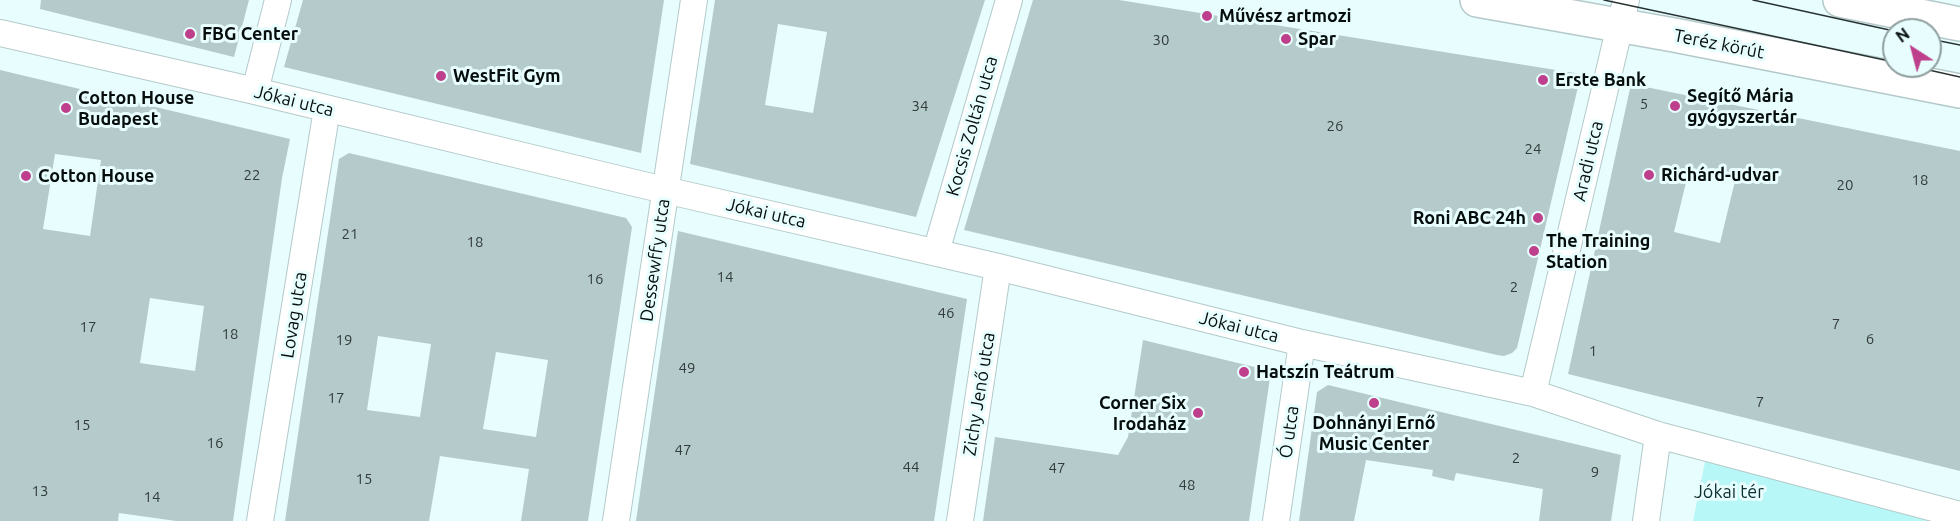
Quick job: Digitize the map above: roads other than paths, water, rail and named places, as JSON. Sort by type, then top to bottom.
[{"type":"main road","name":"Teréz körút","points":[[1477,0],[1623,13],[1960,92]]},
{"type":"main road","points":[[1840,0],[1960,24]]},
{"type":"street","points":[[255,91],[278,0]]},
{"type":"street","name":"Dessewffy utca","points":[[616,521],[693,0]]},
{"type":"street","name":"Kocsis Zoltán utca","points":[[936,252],[1009,0]]},
{"type":"street","name":"Aradi utca","points":[[1533,393],[1623,13]]},
{"type":"street","name":"Jókai utca","points":[[0,33],[936,252],[1302,343],[1533,393]]},
{"type":"street","name":"Lovag utca","points":[[260,521],[327,109]]},
{"type":"street","name":"Zichy Jenő utca","points":[[960,521],[998,267]]},
{"type":"street","name":"Ó utca","points":[[1276,521],[1302,343]]},
{"type":"street","points":[[1533,393],[1658,435],[1960,515]]},
{"type":"street","points":[[1646,521],[1658,435]]},
{"type":"tram line","points":[[1604,0],[1882,59]]},
{"type":"tram line","points":[[1753,0],[1882,28]]},
{"type":"tram line","points":[[1942,41],[1960,45]]},
{"type":"tram line","points":[[1942,73],[1960,77]]},
{"type":"place","name":"Művész artmozi","points":[[1207,16]]},
{"type":"place","name":"FBG Center","points":[[190,34]]},
{"type":"place","name":"Spar","points":[[1286,39]]},
{"type":"place","name":"WestFit Gym","points":[[441,76]]},
{"type":"place","name":"Erste Bank","points":[[1543,80]]},
{"type":"place","name":"Segítő Mária gyógyszertár","points":[[1675,106]]},
{"type":"place","name":"Cotton House Budapest","points":[[66,108]]},
{"type":"place","name":"Richárd-udvar","points":[[1649,175]]},
{"type":"place","name":"Cotton House","points":[[26,176]]},
{"type":"place","name":"Roni ABC 24h","points":[[1538,218]]},
{"type":"place","name":"The Training Station","points":[[1534,251]]},
{"type":"place","name":"Hatszín Teátrum","points":[[1244,372]]},
{"type":"place","name":"Dohnányi Ernő Music Center","points":[[1374,403]]},
{"type":"place","name":"Corner Six Irodaház","points":[[1198,413]]},
{"type":"park label","name":"Jókai tér","points":[[1729,492]]}]
